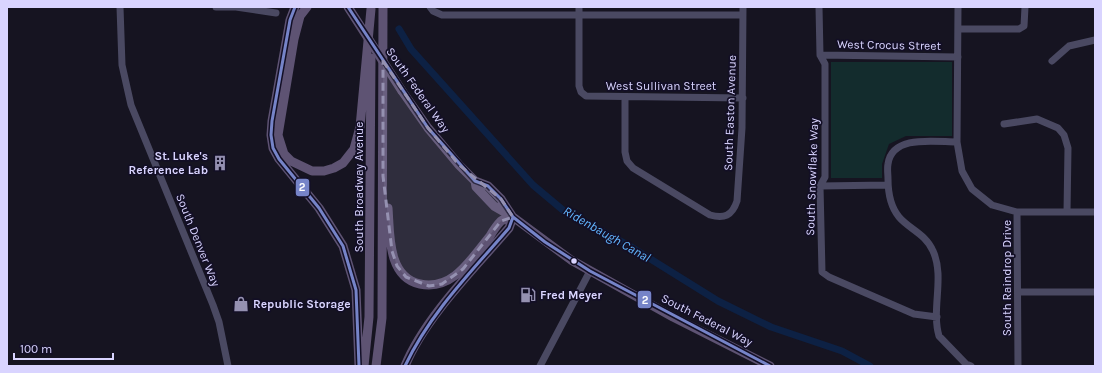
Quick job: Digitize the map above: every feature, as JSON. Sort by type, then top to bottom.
[{"type":"main road","points":[[295,7],[290,20],[270,135],[273,148],[279,159],[319,208],[343,246],[356,290],[359,366]]},
{"type":"main road","points":[[307,7],[300,16],[297,28],[278,135],[284,154],[291,161],[312,171],[324,171],[334,168],[343,163],[354,149],[360,127],[371,8]]},
{"type":"main road","name":"South Federal Way","points":[[348,7],[402,91],[428,128],[459,166],[475,181],[488,186],[501,199],[513,217],[545,242],[590,271],[770,366]]},
{"type":"main road","name":"South Broadway Avenue","points":[[376,366],[382,318],[382,7]]},
{"type":"main road","name":"South Broadway Avenue","points":[[364,366],[370,317],[371,8]]},
{"type":"main road","points":[[383,176],[387,197],[392,251],[397,266],[406,277],[416,283],[429,286],[442,284],[454,278],[463,269],[501,221],[513,217]]},
{"type":"main road","points":[[405,366],[418,340],[433,319],[509,228],[513,217]]},
{"type":"street","name":"South Denver Way","points":[[120,7],[122,65],[131,105],[213,305],[219,322],[228,366]]},
{"type":"street","points":[[216,7],[236,7],[276,13]]},
{"type":"street","points":[[530,7],[530,15]]},
{"type":"street","points":[[579,7],[579,15]]},
{"type":"street","points":[[666,7],[666,15]]},
{"type":"street","name":"South Snowflake Way","points":[[820,7],[820,55],[825,64],[825,177],[820,186],[822,272],[829,277],[914,314],[937,317]]},
{"type":"street","name":"South Raindrop Drive","points":[[958,7],[956,142],[962,171],[972,189],[992,205],[1018,212],[1018,366]]},
{"type":"street","points":[[958,29],[1019,29],[1024,26],[1025,7]]},
{"type":"street","points":[[432,9],[442,15],[666,15],[743,11]]},
{"type":"street","name":"South Easton Avenue","points":[[625,97],[625,152],[627,161],[633,168],[710,215],[719,217],[728,216],[737,201],[742,98],[743,11]]},
{"type":"street","name":"West Sullivan Street","points":[[579,15],[579,86],[581,92],[586,96],[742,98]]},
{"type":"street","points":[[1052,62],[1069,46],[1095,40]]},
{"type":"street","name":"West Crocus Street","points":[[820,55],[958,57]]},
{"type":"street","points":[[1004,124],[1038,119],[1058,128],[1064,136],[1068,148],[1067,212]]},
{"type":"street","points":[[956,142],[913,142],[903,144],[894,150],[888,162],[888,185],[890,198],[900,218],[919,232],[933,250],[938,273],[937,317],[938,332],[941,339],[966,364],[971,366]]},
{"type":"street","points":[[820,186],[888,185]]},
{"type":"street","points":[[1018,212],[1095,212]]},
{"type":"street","points":[[540,366],[590,271]]},
{"type":"street","points":[[1018,292],[1095,292]]},
{"type":"highlighted area","points":[[383,61],[428,128],[459,165],[501,199],[513,217],[501,221],[463,269],[442,284],[429,286],[406,277],[397,266],[392,251],[383,176]]},
{"type":"green space","points":[[831,62],[952,62],[952,136],[906,136],[889,144],[882,164],[882,178],[831,178]]},
{"type":"waterway","name":"Ridenbaugh Canal","points":[[399,29],[411,49],[533,185],[564,211],[628,245],[718,301],[771,327],[842,351],[870,366]]},
{"type":"transit line","name":"2","points":[[295,7],[290,20],[272,121],[271,135],[273,148],[279,159],[319,208],[343,246],[356,290],[359,366]]},
{"type":"transit line","name":"2","points":[[348,7],[428,128],[475,181],[488,186],[501,199],[513,217],[545,242],[590,271],[770,366]]},
{"type":"transit line","name":"2","points":[[405,366],[426,328],[466,277],[509,228],[513,217]]},
{"type":"place","name":"St. Luke's Reference Lab","points":[[220,163]]},
{"type":"place","name":"Fred Meyer","points":[[528,295]]},
{"type":"place","name":"Republic Storage","points":[[241,304]]}]
